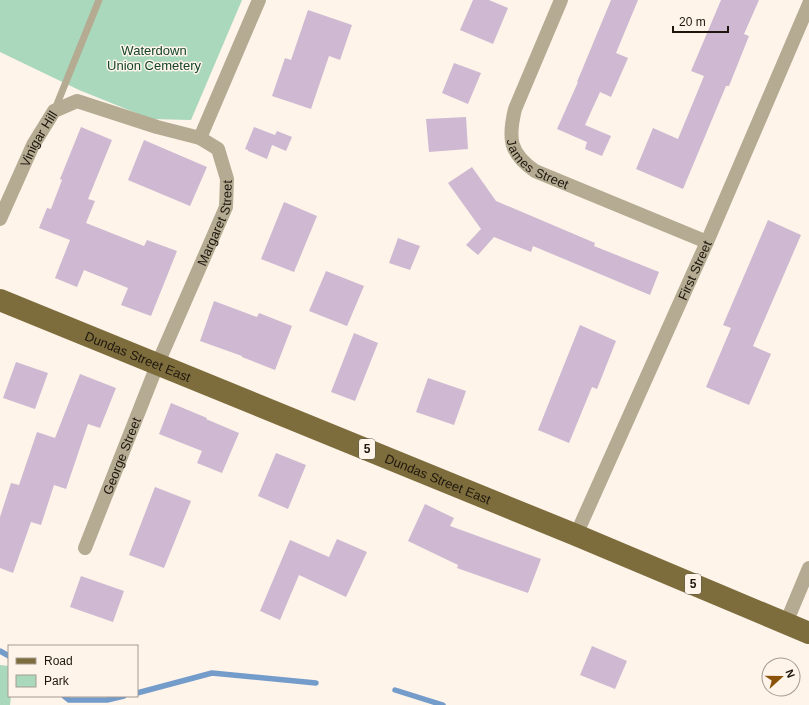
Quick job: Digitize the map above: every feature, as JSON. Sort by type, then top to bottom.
[{"type":"main road","name":"Dundas Street East","points":[[0,300],[158,363],[576,535],[809,633]]},
{"type":"street","points":[[200,138],[259,0]]},
{"type":"street","name":"James Street","points":[[561,0],[515,109],[511,126],[512,141],[515,153],[524,163],[535,171],[707,242]]},
{"type":"street","name":"First Street","points":[[576,535],[707,242],[809,4]]},
{"type":"street","name":"Vinigar Hill","points":[[0,219],[33,145],[54,111],[77,100],[157,127],[200,138]]},
{"type":"street","name":"Margaret Street","points":[[158,363],[226,207],[227,179],[218,149],[200,138]]},
{"type":"street","name":"George Street","points":[[85,548],[158,363]]},
{"type":"street","points":[[786,623],[809,568]]},
{"type":"lane","points":[[54,111],[99,0]]},
{"type":"green space","name":"Waterdown Union Cemetery","points":[[0,0],[242,0],[191,120],[151,119],[79,90],[0,52]]},
{"type":"green space","points":[[0,665],[8,666],[8,697],[11,697],[10,705],[0,705]]},
{"type":"building","points":[[473,0],[489,0],[508,8],[493,44],[460,30]]},
{"type":"building","points":[[611,0],[638,0],[616,53],[628,58],[611,97],[600,92],[585,125],[611,136],[602,156],[585,149],[587,142],[557,129],[578,82]]},
{"type":"building","points":[[721,0],[759,0],[744,34],[749,36],[729,86],[726,86],[683,189],[636,169],[653,128],[678,139],[704,76],[691,71]]},
{"type":"building","points":[[308,10],[352,25],[340,60],[329,56],[311,109],[272,96],[285,58],[291,60]]},
{"type":"building","points":[[454,63],[481,73],[468,104],[442,93]]},
{"type":"building","points":[[466,117],[468,149],[429,152],[426,119]]},
{"type":"building","points":[[81,127],[112,140],[88,199],[95,201],[86,223],[144,246],[147,240],[177,251],[151,316],[121,305],[128,288],[84,270],[77,287],[55,278],[70,240],[39,228],[47,208],[51,209],[62,180],[60,179]]},
{"type":"building","points":[[254,127],[275,135],[277,131],[292,137],[286,151],[272,145],[267,159],[245,149]]},
{"type":"building","points":[[144,140],[207,167],[190,206],[128,180]]},
{"type":"building","points":[[472,167],[496,201],[595,243],[594,246],[659,272],[650,295],[533,246],[531,252],[494,237],[478,255],[466,245],[481,229],[448,183]]},
{"type":"building","points":[[284,202],[317,216],[294,272],[261,259]]},
{"type":"building","points":[[768,220],[801,235],[753,346],[771,354],[749,405],[706,387],[731,328],[723,325]]},
{"type":"building","points":[[398,238],[420,246],[410,270],[389,263]]},
{"type":"building","points":[[326,271],[364,286],[347,326],[309,311]]},
{"type":"building","points":[[214,301],[257,317],[259,313],[292,326],[275,370],[200,341]]},
{"type":"building","points":[[580,325],[616,341],[597,389],[592,387],[569,443],[538,430]]},
{"type":"building","points":[[354,333],[378,343],[355,401],[331,392]]},
{"type":"building","points":[[16,362],[48,373],[35,409],[3,398]]},
{"type":"building","points":[[80,374],[116,388],[100,428],[88,424],[66,489],[54,485],[41,525],[31,522],[13,573],[0,568],[0,517],[11,483],[19,485],[37,432],[55,438]]},
{"type":"building","points":[[428,378],[466,391],[454,425],[416,412]]},
{"type":"building","points":[[171,403],[239,433],[222,473],[197,463],[202,451],[159,434]]},
{"type":"building","points":[[276,453],[306,465],[288,509],[258,496]]},
{"type":"building","points":[[155,487],[191,501],[164,568],[129,555]]},
{"type":"building","points":[[425,504],[454,518],[450,526],[541,559],[528,593],[457,568],[458,565],[408,541]]},
{"type":"building","points":[[337,539],[367,552],[346,597],[299,575],[280,620],[260,611],[290,540],[329,557]]},
{"type":"building","points":[[81,576],[124,591],[113,622],[70,607]]},
{"type":"building","points":[[592,646],[627,661],[615,689],[580,675]]},
{"type":"waterway","points":[[0,651],[8,655]]},
{"type":"waterway","points":[[138,693],[212,673],[316,683]]},
{"type":"waterway","points":[[395,690],[443,705]]},
{"type":"waterway","points":[[65,697],[69,700],[107,700],[120,697]]}]
